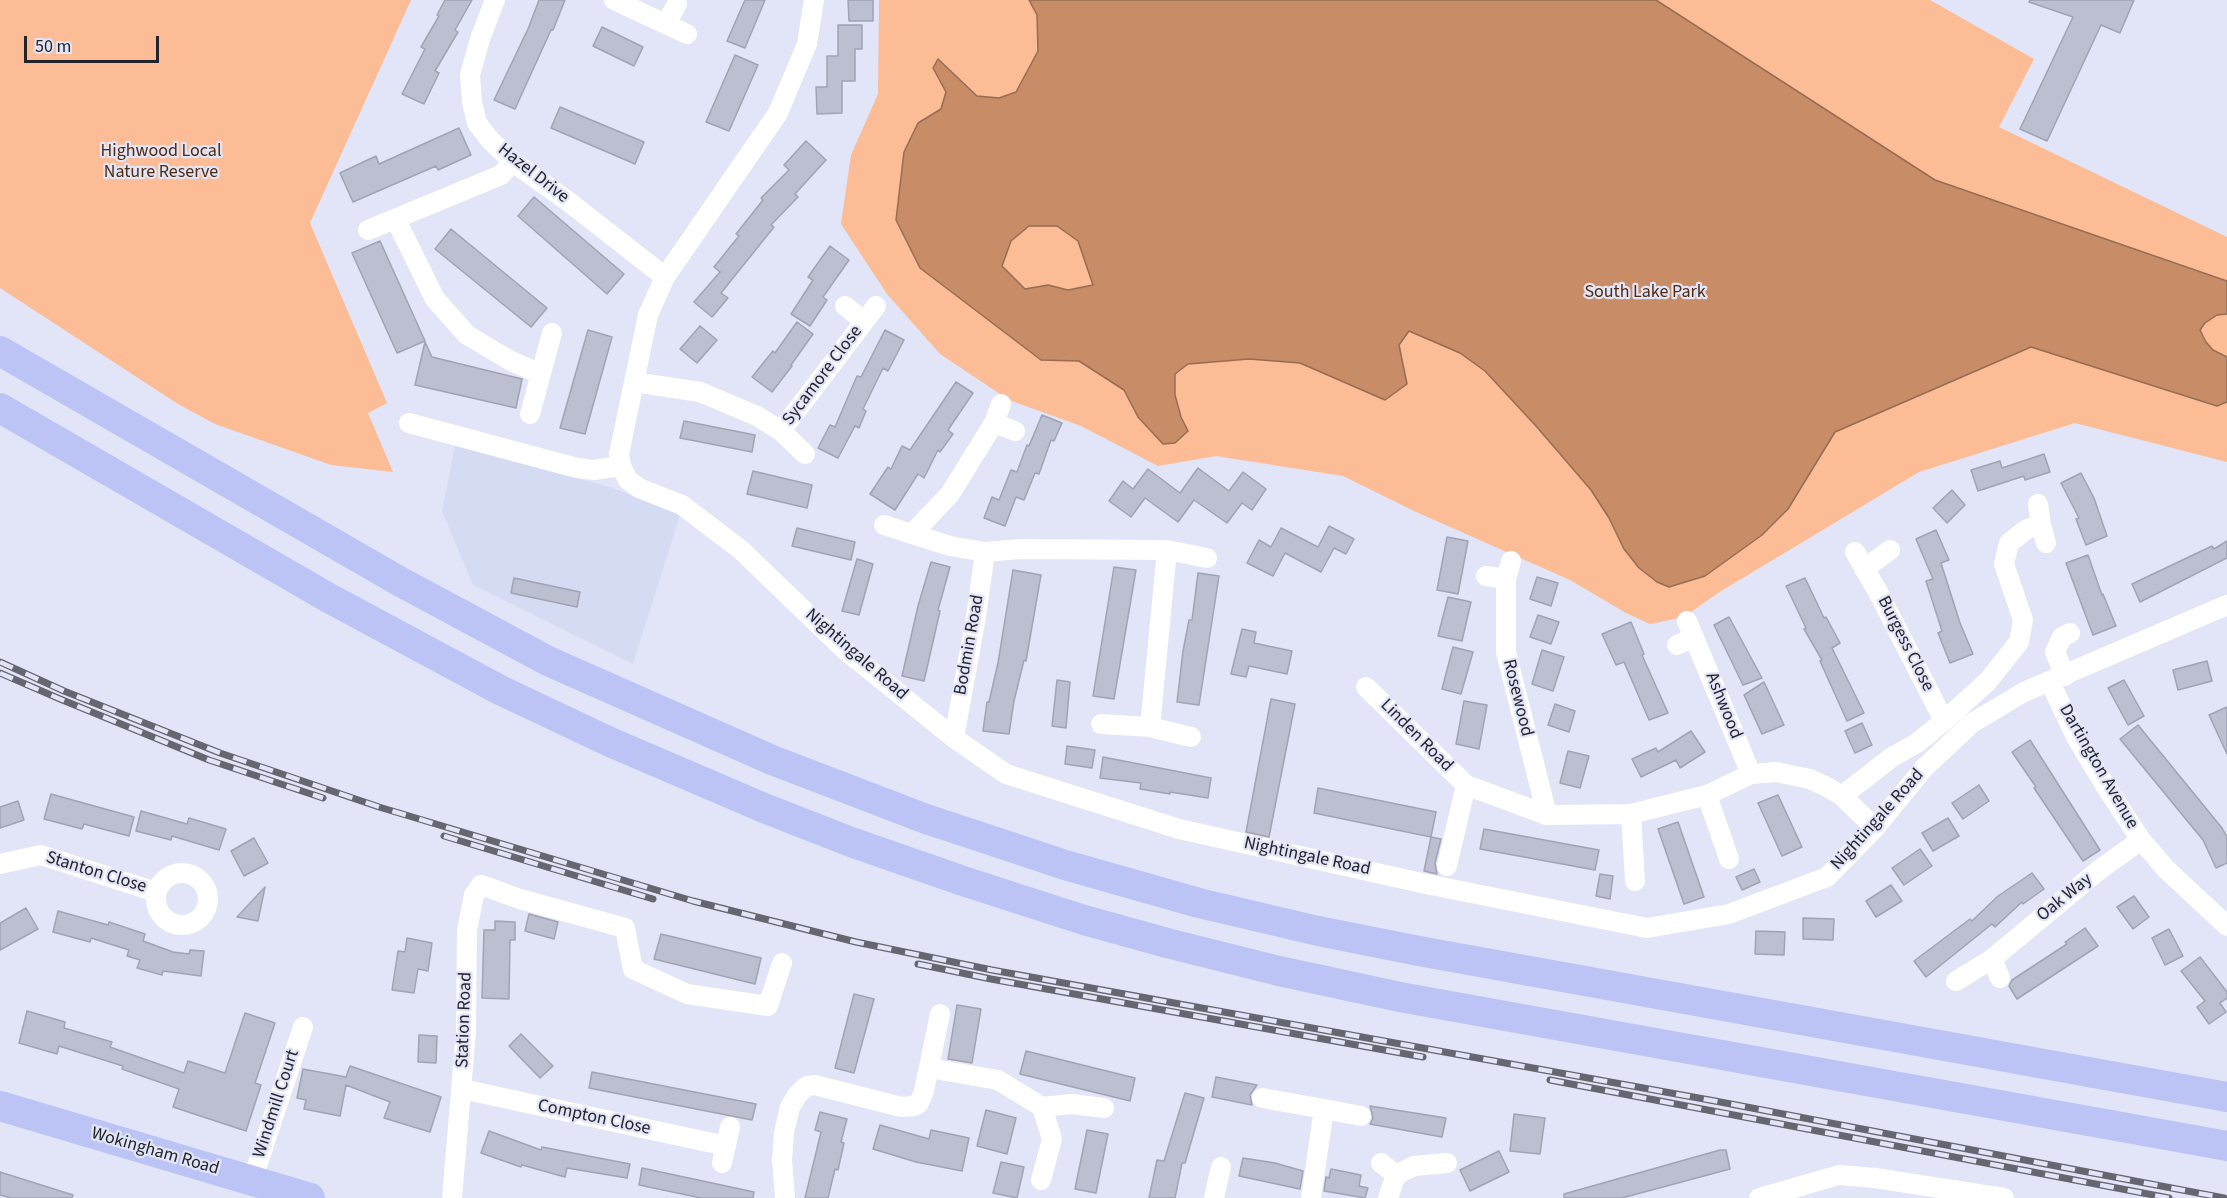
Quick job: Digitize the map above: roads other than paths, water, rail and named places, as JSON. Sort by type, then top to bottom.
[{"type":"main road","points":[[0,351],[399,582],[548,660],[772,760],[926,819],[1035,855],[1199,903],[1318,931],[1430,954],[2227,1097]]},
{"type":"main road","points":[[0,408],[317,591],[500,690],[610,742],[765,808],[851,842],[963,881],[1084,920],[1167,943],[1279,971],[1400,997],[2227,1146]]},
{"type":"main road","name":"Wokingham Road","points":[[0,1106],[310,1198]]},
{"type":"street","name":"Hazel Drive","points":[[495,0],[480,39],[470,75],[471,102],[477,123],[490,140],[513,162],[569,202],[665,277]]},
{"type":"street","points":[[614,0],[687,34]]},
{"type":"street","points":[[409,423],[577,468],[594,470],[621,466],[620,454],[648,315],[665,277],[778,113],[807,44],[814,0]]},
{"type":"street","points":[[666,24],[677,4]]},
{"type":"street","points":[[368,230],[501,175],[513,162]]},
{"type":"street","points":[[396,220],[435,299],[467,335],[511,361],[541,374]]},
{"type":"street","name":"Sycamore Close","points":[[781,431],[870,313],[845,306]]},
{"type":"street","points":[[530,414],[552,333]]},
{"type":"street","name":"Sycamore Close","points":[[634,382],[700,392],[757,416],[781,431],[805,454]]},
{"type":"street","points":[[912,534],[950,494],[994,423],[1001,404]]},
{"type":"street","points":[[994,423],[1015,431]]},
{"type":"street","name":"Nightingale Road","points":[[621,466],[628,480],[639,488],[682,505],[741,550],[845,650],[954,738],[1006,774],[1179,829],[1426,884],[1647,928],[1728,914],[1827,877],[1875,828],[1924,768],[1972,723],[2024,692],[2225,610]]},
{"type":"street","points":[[1842,796],[1892,757],[1917,742],[1944,721],[1988,681],[2019,642],[2023,620],[2004,564],[2009,543],[2026,529],[2044,534],[2038,504]]},
{"type":"street","points":[[884,525],[950,546],[985,552],[1032,548],[1167,550],[1208,558]]},
{"type":"street","points":[[1150,727],[1167,550]]},
{"type":"street","points":[[1864,569],[1890,550]]},
{"type":"street","name":"Bodmin Road","points":[[954,738],[976,617],[985,552]]},
{"type":"street","name":"Burgess Close","points":[[1855,552],[1944,721]]},
{"type":"street","name":"Rosewood","points":[[1501,572],[1506,652],[1547,815]]},
{"type":"street","name":"Dartington Avenue","points":[[2070,633],[2062,637],[2055,652],[2057,679],[2076,737],[2141,840],[2173,876],[2227,926]]},
{"type":"street","name":"Ashwood","points":[[1686,634],[1751,774]]},
{"type":"street","name":"Linden Road","points":[[1366,687],[1466,785],[1547,815],[1631,814],[1707,795],[1751,774],[1776,772],[1810,779],[1842,796],[1875,828]]},
{"type":"street","points":[[1101,724],[1150,727],[1191,737]]},
{"type":"street","name":"Linden Road","points":[[1447,866],[1466,785]]},
{"type":"street","points":[[1707,795],[1729,859]]},
{"type":"street","points":[[1631,814],[1635,881]]},
{"type":"street","name":"Oak Way","points":[[1956,981],[1992,959],[2099,870],[2141,840]]},
{"type":"street","name":"Stanton Close","points":[[0,864],[41,855],[156,892]]},
{"type":"street","name":"Station Road","points":[[452,1198],[466,1031],[467,930],[474,895],[481,885],[520,899],[626,928],[633,969],[687,994],[768,1006],[782,963]]},
{"type":"street","points":[[1992,959],[2000,978]]},
{"type":"street","points":[[785,1198],[782,1160],[784,1133],[790,1107],[803,1089],[807,1086],[826,1087],[909,1108],[919,1103],[924,1091],[940,1014]]},
{"type":"street","name":"Windmill Court","points":[[252,1181],[303,1027]]},
{"type":"street","points":[[929,1068],[998,1080],[1042,1107],[1072,1104],[1104,1108]]},
{"type":"street","name":"Compton Close","points":[[462,1089],[724,1155],[729,1127]]},
{"type":"street","points":[[1262,1098],[1361,1116]]},
{"type":"street","points":[[1041,1180],[1052,1140],[1042,1107]]},
{"type":"street","points":[[1311,1198],[1324,1109]]},
{"type":"street","points":[[1388,1198],[1388,1169],[1447,1162]]},
{"type":"street","points":[[1215,1198],[1221,1167]]},
{"type":"street","points":[[1759,1198],[1809,1191],[1839,1175],[1875,1178],[2004,1198]]},
{"type":"railway","points":[[0,662],[64,691],[220,753],[379,807],[693,901],[856,942],[992,970],[1715,1101],[2224,1198]]},
{"type":"railway","points":[[0,673],[209,760],[323,798]]},
{"type":"railway","points":[[444,836],[653,899]]},
{"type":"railway","points":[[918,964],[1423,1057]]},
{"type":"railway","points":[[1550,1080],[2169,1198]]},
{"type":"park label","name":"Highwood Local Nature Reserve","points":[[161,162]]},
{"type":"park label","name":"South Lake Park","points":[[1645,293]]}]
